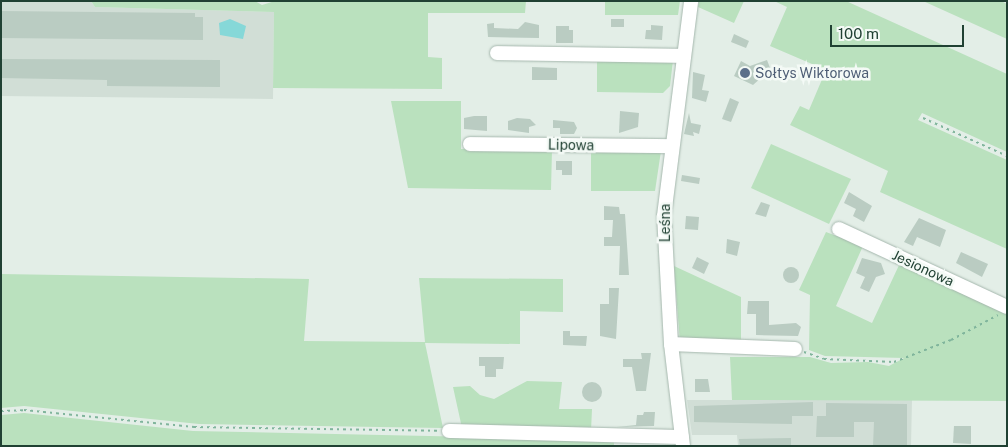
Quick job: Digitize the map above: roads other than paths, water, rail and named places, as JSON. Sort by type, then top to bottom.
[{"type":"street","name":"Leśna","points":[[683,441],[671,344],[664,216],[691,1]]},
{"type":"street","points":[[498,53],[684,56]]},
{"type":"street","name":"Lipowa","points":[[470,144],[672,146]]},
{"type":"street","name":"Jesionowa","points":[[839,229],[1006,306]]},
{"type":"street","points":[[671,344],[795,349]]},
{"type":"street","points":[[449,431],[683,441]]},
{"type":"water","points":[[230,19],[246,26],[243,39],[220,35],[219,23]]},
{"type":"place","name":"Sołtys Wiktorowa","points":[[745,73]]}]
